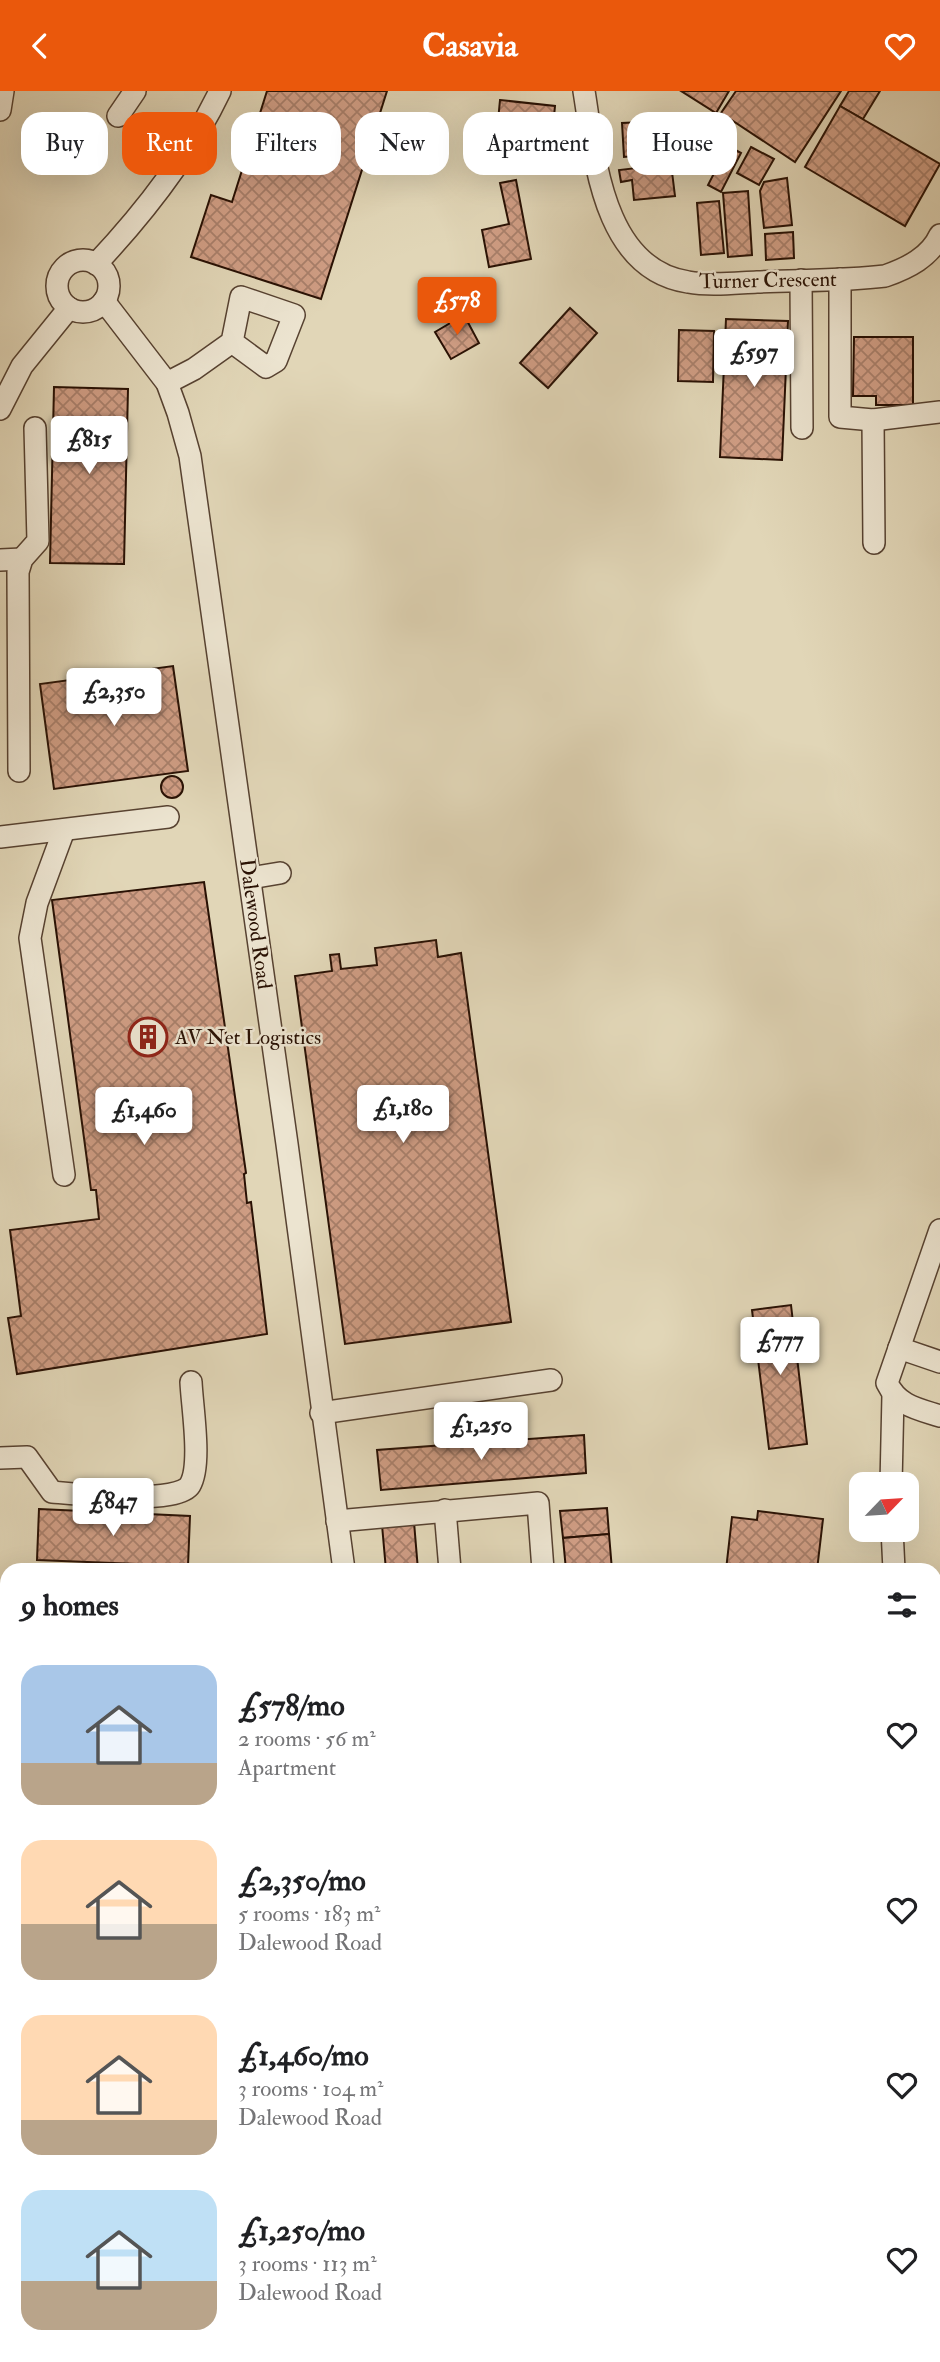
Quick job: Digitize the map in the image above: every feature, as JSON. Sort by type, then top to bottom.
[{"type":"street","points":[[0,110],[3,91]]},
{"type":"street","points":[[118,116],[135,91]]},
{"type":"street","points":[[96,264],[152,197],[190,145],[220,91]]},
{"type":"street","name":"Turner Crescent","points":[[584,91],[596,163],[610,213],[625,242],[653,271],[688,282],[885,276],[920,260],[935,245],[940,235]]},
{"type":"street","points":[[81,260],[96,264],[107,278],[109,286],[104,302],[83,312],[68,308],[57,293],[60,274],[70,263],[81,260]]},
{"type":"street","points":[[840,279],[840,417],[873,420],[940,412]]},
{"type":"street","points":[[801,280],[802,428]]},
{"type":"street","name":"Dalewood Road","points":[[104,302],[166,383],[190,456],[343,1563]]},
{"type":"street","points":[[0,409],[22,366],[68,308]]},
{"type":"street","points":[[166,383],[194,369],[232,342]]},
{"type":"street","points":[[873,420],[874,543]]},
{"type":"street","points":[[19,771],[18,572],[22,559],[38,541],[35,428]]},
{"type":"street","points":[[0,560],[22,559]]},
{"type":"street","points":[[0,837],[168,817]]},
{"type":"street","points":[[64,830],[37,903],[30,938],[64,1175]]},
{"type":"street","points":[[250,878],[280,873]]},
{"type":"street","points":[[891,1472],[892,1395],[887,1383],[940,1230]]},
{"type":"street","points":[[899,1348],[940,1362]]},
{"type":"street","points":[[321,1413],[551,1380]]},
{"type":"street","points":[[0,1458],[27,1457],[52,1492],[159,1496],[179,1493],[189,1487],[194,1474],[196,1454],[191,1382]]},
{"type":"street","points":[[892,1395],[903,1404],[940,1416]]},
{"type":"street","points":[[337,1521],[538,1503],[542,1563]]},
{"type":"street","points":[[445,1510],[449,1563]]},
{"type":"street","points":[[893,1542],[894,1563]]},
{"type":"building","points":[[267,91],[387,91],[380,112],[355,112],[355,175],[360,175],[321,299],[191,257],[211,195],[232,202],[241,175],[341,175],[341,112],[260,112]]},
{"type":"building","points":[[681,91],[729,91],[714,112]]},
{"type":"building","points":[[736,91],[841,91],[795,162],[737,124],[737,112],[722,112]]},
{"type":"building","points":[[849,91],[880,91],[863,119],[840,106]]},
{"type":"building","points":[[500,100],[555,106],[554,112],[499,112]]},
{"type":"building","points":[[840,106],[940,164],[905,226],[805,167]]},
{"type":"building","points":[[622,123],[627,123],[627,157],[624,157]]},
{"type":"building","points":[[751,147],[774,159],[759,185],[737,173]]},
{"type":"building","points":[[627,169],[627,175],[672,175],[675,196],[634,200],[632,180],[621,182],[619,170]]},
{"type":"building","points":[[713,175],[730,175],[721,192],[708,185]]},
{"type":"building","points":[[787,178],[792,225],[764,228],[760,191],[764,182]]},
{"type":"building","points":[[516,180],[531,259],[489,267],[482,230],[509,224],[500,183]]},
{"type":"building","points":[[748,191],[752,255],[728,257],[723,193]]},
{"type":"building","points":[[719,201],[724,253],[701,255],[697,203]]},
{"type":"building","points":[[793,232],[794,258],[766,260],[765,234]]},
{"type":"building","points":[[570,308],[597,333],[548,388],[520,363]]},
{"type":"building","points":[[464,315],[479,343],[451,359],[435,332]]},
{"type":"building","points":[[726,319],[788,321],[782,460],[720,457]]},
{"type":"building","points":[[679,330],[714,331],[713,382],[678,381]]},
{"type":"building","points":[[854,337],[913,337],[913,405],[876,405],[876,396],[853,396]]},
{"type":"building","points":[[54,387],[128,389],[124,564],[50,563]]},
{"type":"building","points":[[173,666],[188,771],[54,789],[40,684]]},
{"type":"building","points":[[168,776],[176,776],[183,783],[183,791],[176,798],[168,798],[161,791],[161,783]]},
{"type":"building","name":"AV Net Logistics","points":[[204,882],[246,1173],[247,1203],[251,1202],[267,1334],[17,1374],[8,1318],[21,1316],[10,1230],[99,1219],[96,1190],[91,1190],[52,900]]},
{"type":"building","points":[[436,940],[438,957],[461,953],[511,1322],[345,1344],[295,976],[332,971],[330,955],[339,954],[341,969],[377,965],[375,948]]},
{"type":"building","points":[[791,1305],[807,1444],[769,1449],[752,1310]]},
{"type":"building","points":[[584,1435],[586,1473],[381,1490],[377,1450]]},
{"type":"building","points":[[607,1508],[609,1534],[563,1538],[560,1511]]},
{"type":"building","points":[[39,1509],[190,1516],[188,1563],[37,1560]]},
{"type":"building","points":[[758,1511],[823,1519],[818,1563],[727,1563],[732,1517],[757,1520]]},
{"type":"building","points":[[414,1522],[417,1563],[385,1563],[382,1525]]},
{"type":"building","points":[[609,1534],[611,1563],[565,1563],[563,1538]]},
{"type":"place","name":"AV Net Logistics","points":[[148,1037]]}]
